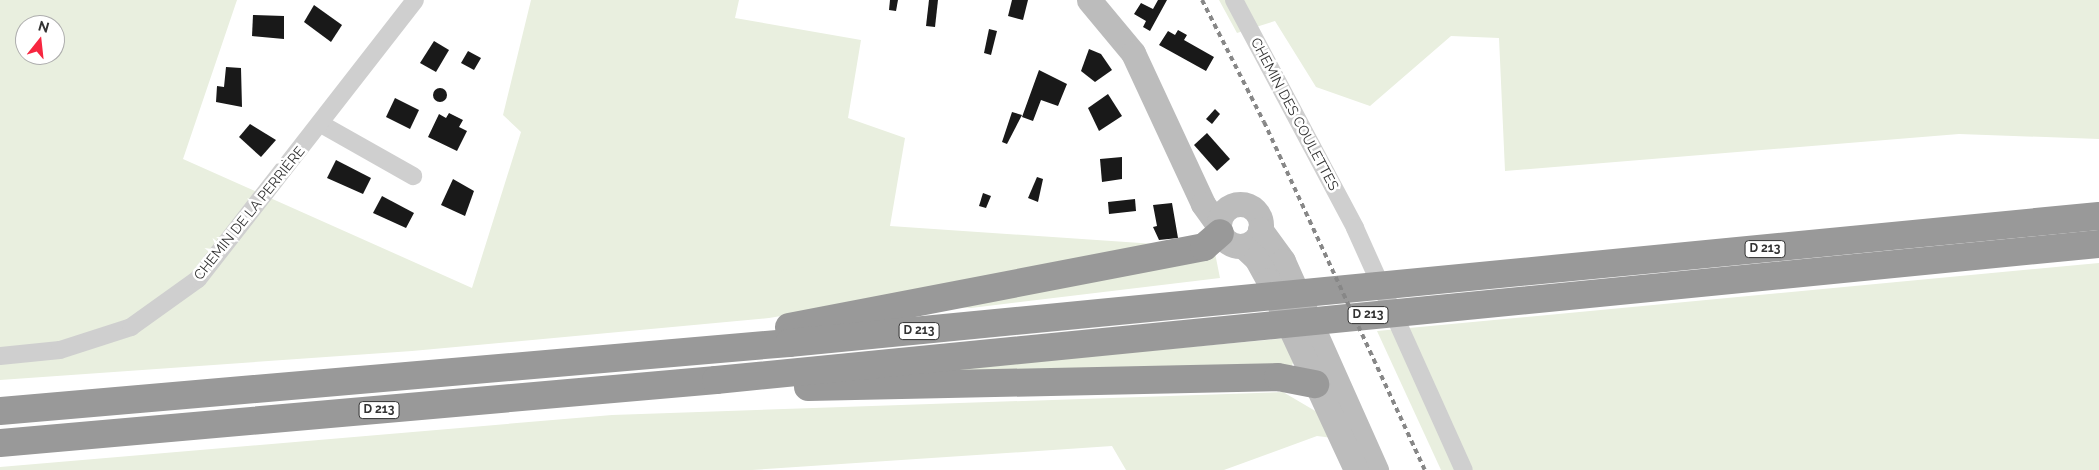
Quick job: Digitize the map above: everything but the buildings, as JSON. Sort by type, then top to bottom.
[{"type":"highway","name":"D 213","points":[[0,411],[601,360],[1236,301],[2099,216]]},
{"type":"highway","points":[[601,360],[637,344],[797,326],[1154,258],[1204,247],[1227,234]]},
{"type":"highway","name":"D 213","points":[[0,443],[716,380],[2099,244]]},
{"type":"highway","points":[[716,380],[750,388],[1278,377],[1315,384]]},
{"type":"main road","points":[[1089,0],[1133,52],[1210,218],[1256,258],[1356,470]]},
{"type":"main road","points":[[1182,157],[1200,182],[1233,205]]},
{"type":"main road","points":[[1227,234],[1223,212],[1233,205],[1245,204],[1256,211],[1260,229],[1283,261],[1376,470]]},
{"type":"main road","points":[[1227,234],[1254,240],[1260,229]]},
{"type":"street","name":"CHEMIN DE LA PERRIÈRE","points":[[0,356],[60,350],[131,326],[191,284],[321,124],[415,0]]},
{"type":"street","name":"CHEMIN DES COULETTES","points":[[1234,0],[1355,228],[1464,470]]},
{"type":"street","points":[[321,124],[413,176]]},
{"type":"green space","points":[[0,0],[237,0],[183,159],[472,288],[521,132],[503,115],[531,0],[739,0],[735,18],[861,40],[848,118],[905,138],[890,226],[1214,248],[1220,278],[971,308],[871,301],[769,318],[412,351],[0,380]]},
{"type":"green space","points":[[1219,0],[2099,0],[2099,139],[1959,134],[1505,171],[1499,38],[1451,36],[1370,106],[1316,87],[1275,21],[1237,33]]},
{"type":"green space","points":[[2099,263],[2099,470],[1441,470],[1377,331]]},
{"type":"green space","points":[[1289,338],[1296,355],[1291,368],[918,372]]},
{"type":"green space","points":[[1283,392],[1317,412],[1333,438],[1317,436],[1224,470],[1126,470],[1112,446],[752,470],[0,470],[0,467],[612,415]]},
{"type":"railway","points":[[1202,0],[1264,122],[1425,470]]}]
